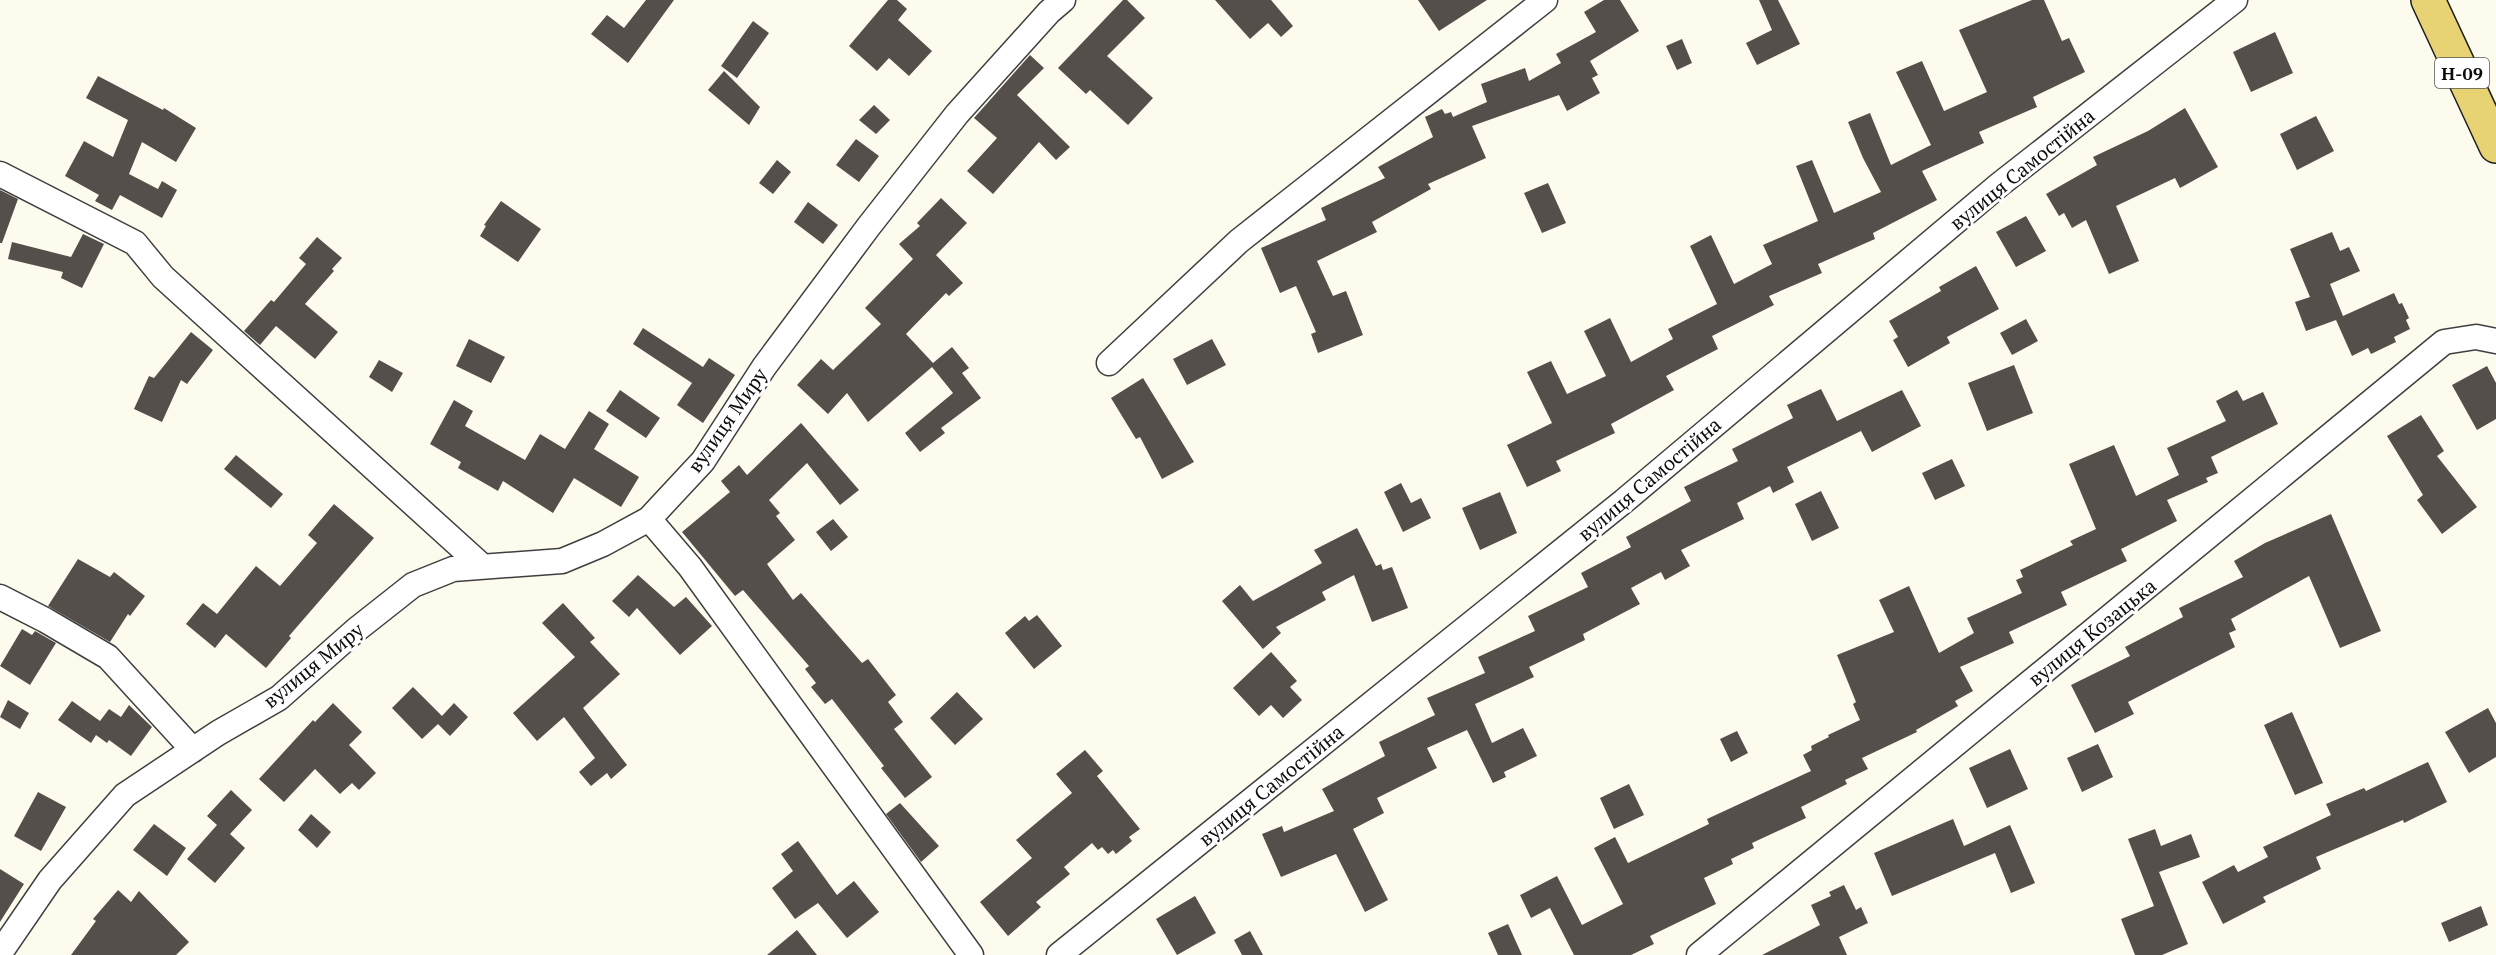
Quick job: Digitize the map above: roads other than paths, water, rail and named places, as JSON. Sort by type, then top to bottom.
[{"type":"main road","name":"Н-09","points":[[2428,0],[2496,146]]},
{"type":"street","name":"вулиця Миру","points":[[0,953],[50,880],[125,795],[279,698],[356,630],[413,585],[453,569],[562,561],[603,544],[649,519],[703,461],[764,367],[869,226],[957,114],[1049,12],[1063,0]]},
{"type":"street","points":[[1109,363],[1239,241],[1545,0]]},
{"type":"street","name":"вулиця Самостійна","points":[[1059,955],[1624,501],[1999,185],[2235,0]]},
{"type":"street","points":[[0,174],[135,243],[163,277],[482,566]]},
{"type":"street","name":"вулиця Козацька","points":[[1699,955],[2444,342],[2476,337],[2496,341]]},
{"type":"street","points":[[649,519],[690,567],[971,955]]},
{"type":"street","points":[[0,597],[108,657],[194,750]]}]
